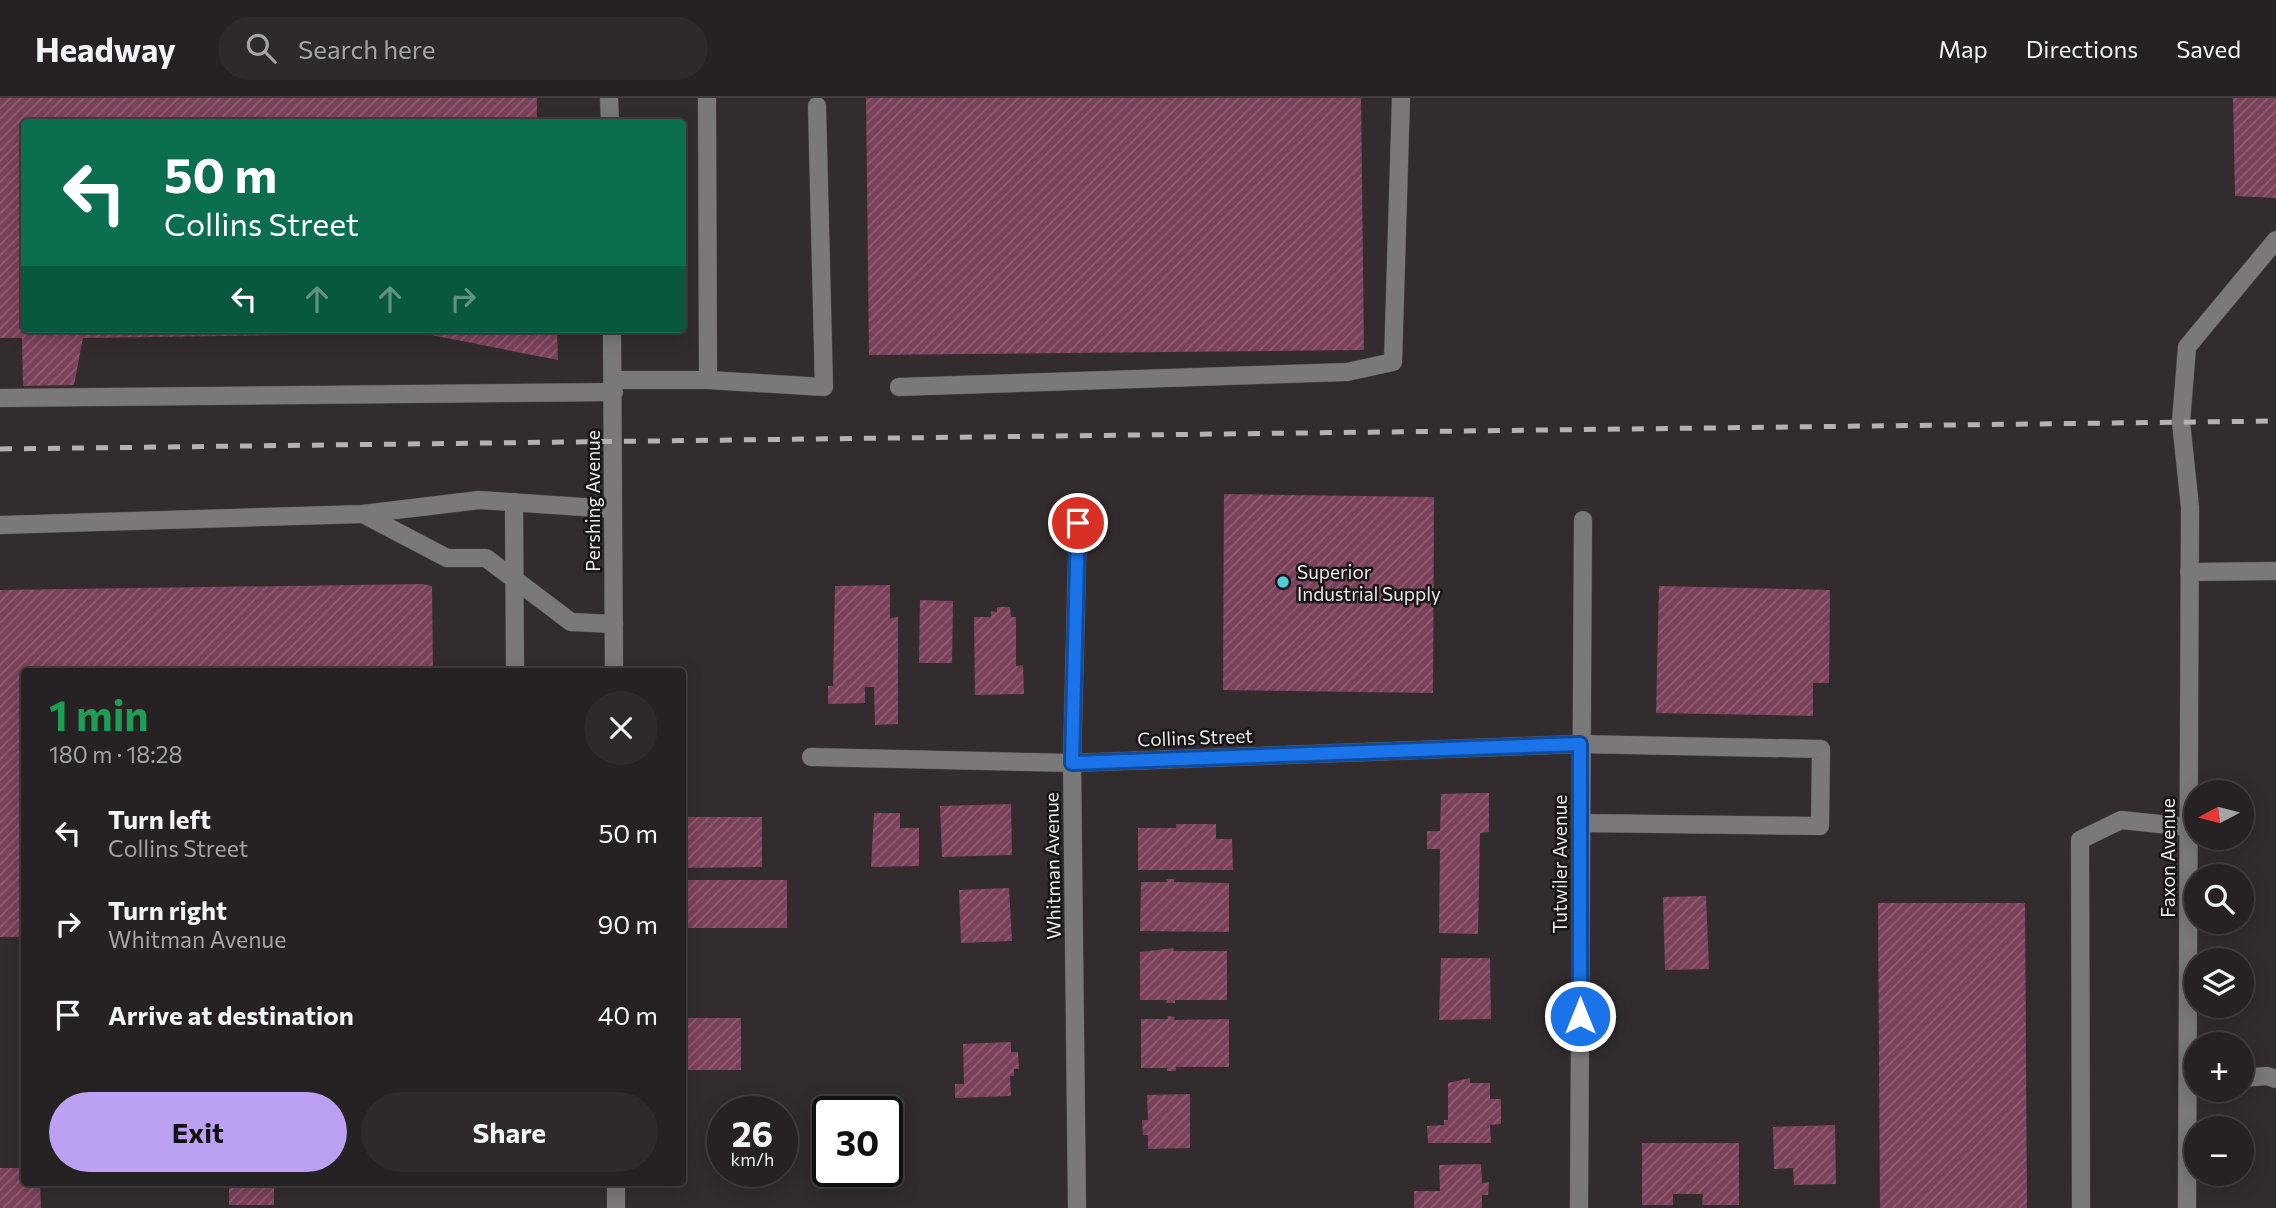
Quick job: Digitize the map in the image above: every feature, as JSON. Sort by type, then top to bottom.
[{"type":"street","points":[[609,98],[610,119]]},
{"type":"street","points":[[899,387],[1354,372],[1393,362],[1401,98]]},
{"type":"street","points":[[707,99],[708,380]]},
{"type":"street","points":[[0,398],[613,386],[708,380],[824,387],[817,106]]},
{"type":"street","name":"Faxon Avenue","points":[[2188,780],[2190,507],[2181,422],[2187,347],[2276,240]]},
{"type":"street","name":"Pershing Avenue","points":[[612,333],[614,668]]},
{"type":"street","points":[[0,526],[363,514],[479,500],[613,509]]},
{"type":"street","points":[[514,502],[515,668]]},
{"type":"street","points":[[363,514],[447,558],[486,558],[571,622],[614,624]]},
{"type":"street","name":"Tutwiler Avenue","points":[[1579,1208],[1583,520]]},
{"type":"street","name":"Whitman Avenue","points":[[1077,1208],[1072,763],[1078,523]]},
{"type":"street","points":[[2189,572],[2276,571]]},
{"type":"street","name":"Collins Street","points":[[811,757],[1072,763],[1580,744],[1821,749],[1820,826],[1580,823]]},
{"type":"street","points":[[2081,1208],[2080,840],[2121,820],[2184,827]]},
{"type":"street","name":"Faxon Avenue","points":[[2188,850],[2191,1032]]},
{"type":"street","points":[[2254,1077],[2267,1076],[2276,1079]]},
{"type":"street","name":"Faxon Avenue","points":[[2187,1208],[2191,1102]]},
{"type":"street","points":[[616,1186],[616,1208]]},
{"type":"building","points":[[0,98],[537,98],[537,119],[21,119],[21,333],[421,333],[83,338],[74,385],[23,386],[22,338],[0,338]]},
{"type":"building","points":[[866,98],[1361,98],[1364,350],[869,355]]},
{"type":"building","points":[[2233,98],[2276,98],[2276,198],[2235,196]]},
{"type":"building","points":[[421,333],[557,333],[558,360]]},
{"type":"building","points":[[1224,494],[1434,497],[1433,693],[1223,690]]},
{"type":"building","points":[[422,584],[432,586],[433,668],[21,668],[21,937],[0,937],[0,590]]},
{"type":"building","points":[[890,585],[890,618],[898,617],[898,724],[875,725],[874,687],[865,687],[865,703],[828,704],[828,686],[833,686],[835,586]]},
{"type":"building","points":[[1659,586],[1830,590],[1829,683],[1813,683],[1813,716],[1656,713]]},
{"type":"building","points":[[920,600],[953,601],[952,663],[919,663]]},
{"type":"building","points":[[997,607],[1010,607],[1011,617],[1016,617],[1016,666],[1023,665],[1024,694],[975,695],[974,617],[991,617],[991,611],[997,612]]},
{"type":"building","points":[[1489,793],[1489,832],[1480,833],[1478,934],[1439,933],[1440,849],[1427,849],[1427,831],[1440,831],[1441,794]]},
{"type":"building","points":[[1011,804],[1012,855],[942,857],[940,806]]},
{"type":"building","points":[[874,813],[900,813],[900,828],[919,828],[919,866],[871,867]]},
{"type":"building","points":[[686,817],[762,817],[762,867],[686,868]]},
{"type":"building","points":[[1176,824],[1216,824],[1216,839],[1232,839],[1233,870],[1138,870],[1138,828],[1176,828]]},
{"type":"building","points":[[1166,879],[1174,879],[1174,882],[1229,883],[1229,932],[1140,931],[1141,882],[1167,882]]},
{"type":"building","points":[[686,880],[787,880],[787,928],[686,928]]},
{"type":"building","points":[[1009,888],[1012,941],[961,943],[959,890]]},
{"type":"building","points":[[1706,896],[1709,969],[1665,970],[1663,897]]},
{"type":"building","points":[[1878,903],[2025,903],[2027,1208],[1880,1208]]},
{"type":"building","points":[[1174,948],[1173,951],[1227,951],[1227,1000],[1175,1000],[1175,1003],[1166,1003],[1167,1000],[1140,1000],[1140,952]]},
{"type":"building","points":[[1441,958],[1490,958],[1491,1019],[1439,1020]]},
{"type":"building","points":[[1167,1016],[1175,1017],[1174,1020],[1229,1019],[1229,1067],[1176,1067],[1176,1071],[1167,1071],[1167,1068],[1141,1068],[1141,1019],[1168,1019]]},
{"type":"building","points":[[686,1018],[741,1018],[741,1070],[686,1070]]},
{"type":"building","points":[[1011,1042],[1011,1052],[1018,1052],[1019,1069],[1014,1069],[1014,1076],[1010,1076],[1011,1096],[955,1098],[955,1084],[964,1084],[963,1044]]},
{"type":"building","points":[[1470,1078],[1470,1083],[1490,1083],[1490,1099],[1501,1099],[1501,1124],[1490,1125],[1491,1143],[1428,1143],[1427,1126],[1444,1125],[1444,1120],[1448,1120],[1448,1083]]},
{"type":"building","points":[[1190,1094],[1190,1148],[1148,1149],[1148,1135],[1143,1135],[1142,1120],[1148,1120],[1147,1095]]},
{"type":"building","points":[[1835,1125],[1836,1184],[1794,1185],[1793,1168],[1774,1169],[1773,1127]]},
{"type":"building","points":[[1642,1143],[1739,1143],[1739,1205],[1702,1205],[1703,1194],[1673,1194],[1673,1205],[1642,1205]]},
{"type":"building","points":[[1481,1164],[1482,1183],[1489,1182],[1488,1195],[1482,1195],[1482,1208],[1414,1208],[1414,1191],[1440,1191],[1439,1165]]},
{"type":"building","points":[[0,1168],[21,1168],[21,1186],[40,1186],[41,1208],[0,1208]]},
{"type":"building","points":[[229,1186],[274,1186],[274,1205],[229,1205]]},
{"type":"railway","points":[[0,449],[2276,421]]},
{"type":"place","name":"Superior Industrial Supply","points":[[1283,582]]},
{"type":"route","points":[[1078,523],[1072,763],[1580,744],[1580,1016]]}]
